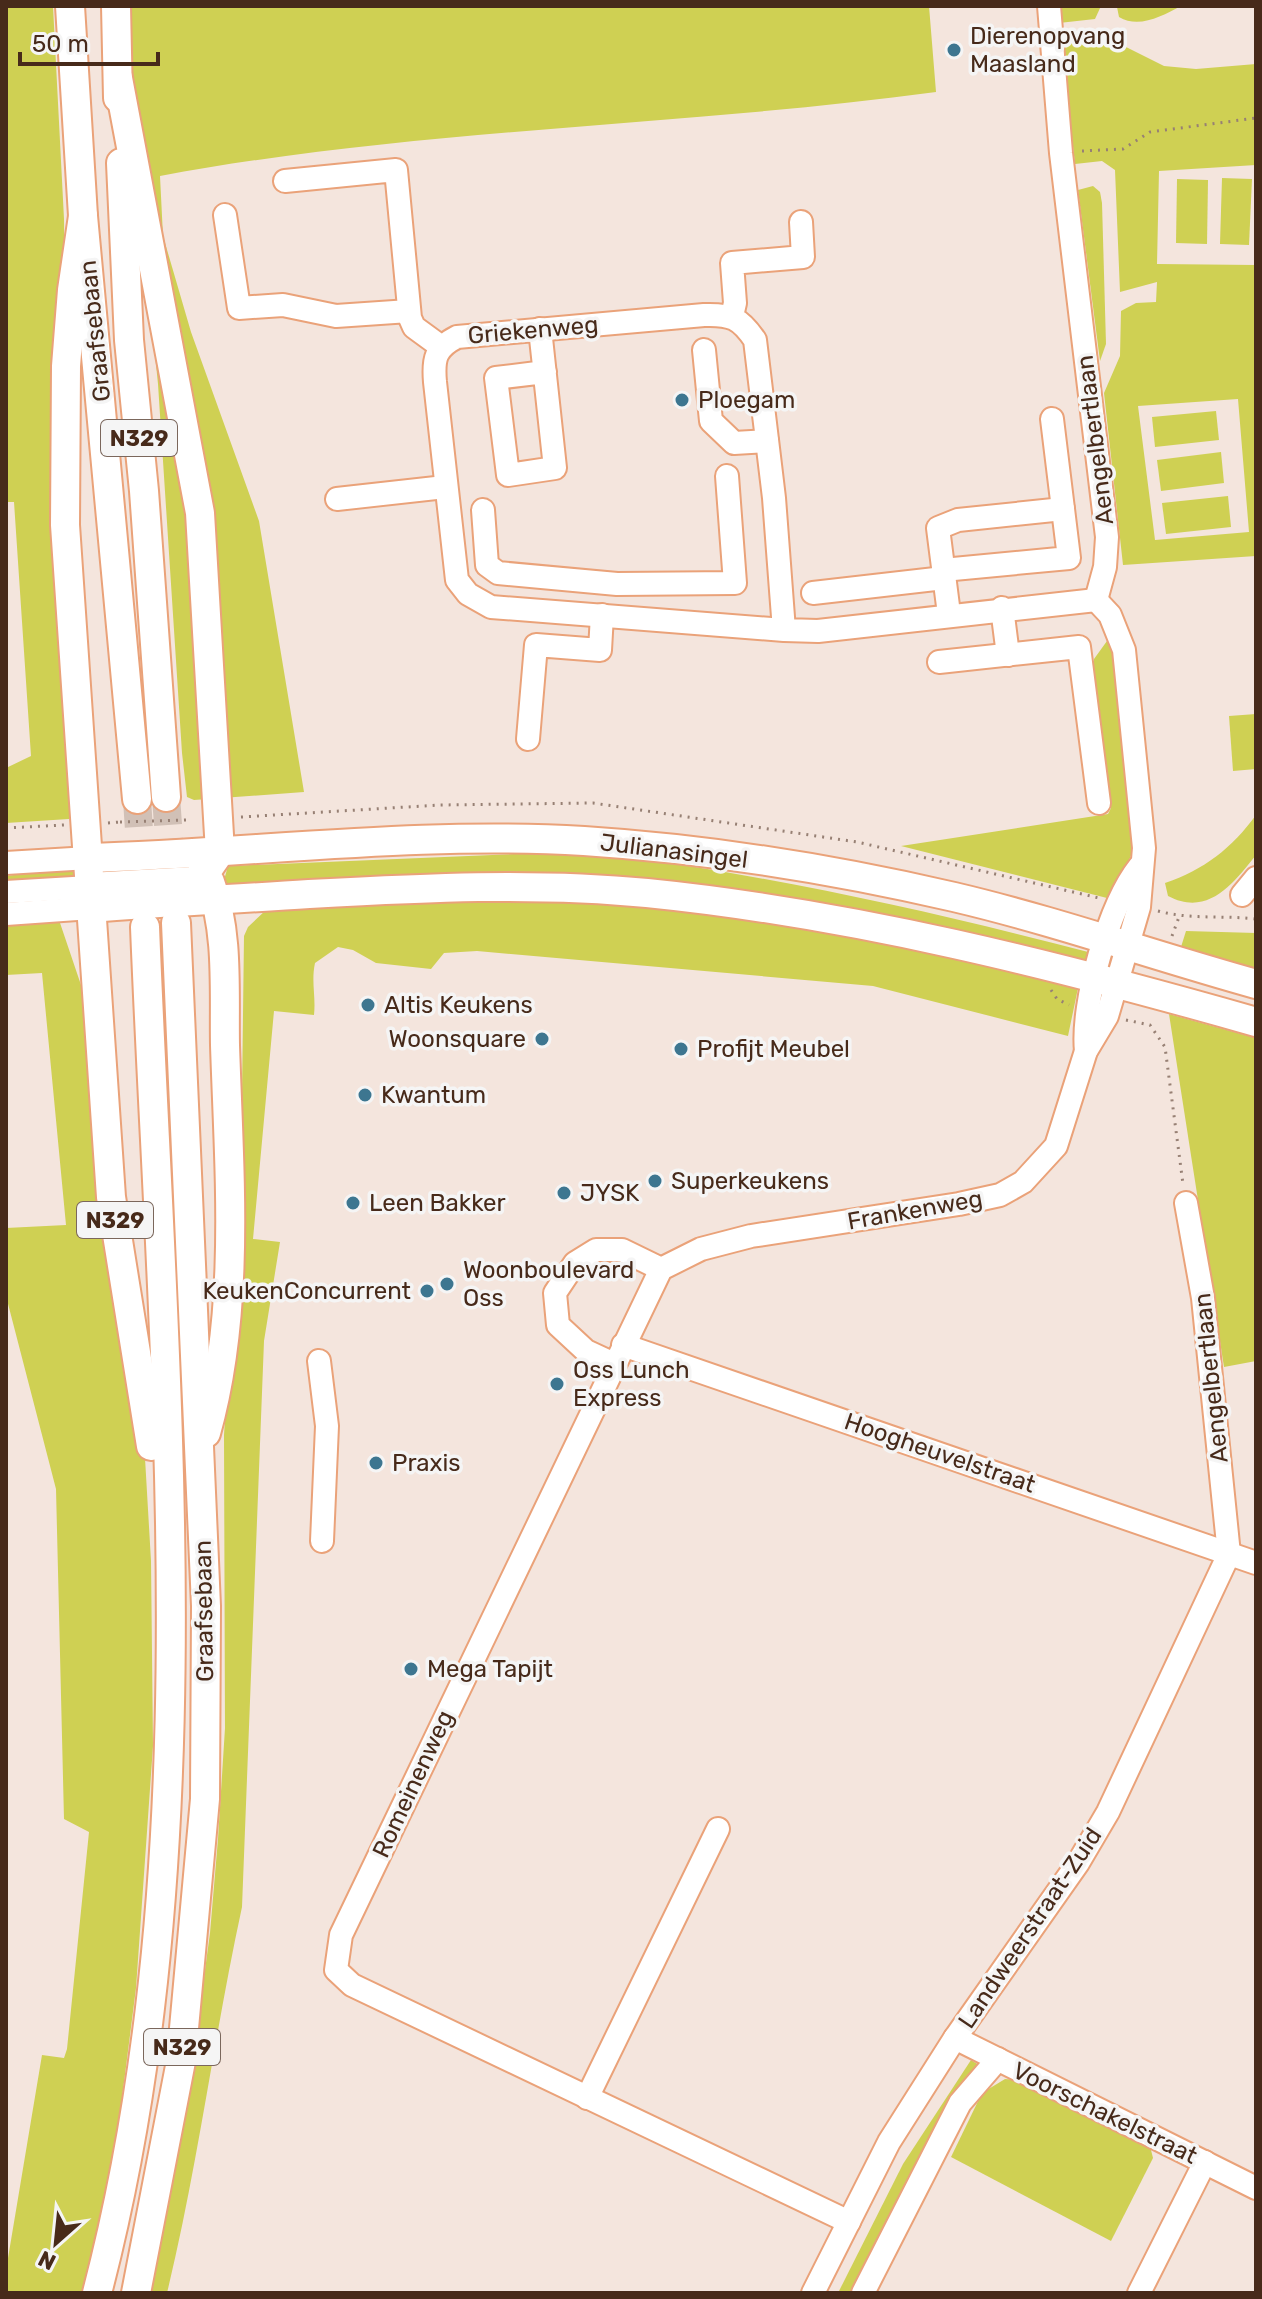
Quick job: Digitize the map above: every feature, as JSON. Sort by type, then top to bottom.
[{"type":"main road","name":"Graafsebaan","points":[[70,6],[83,216],[137,799]]},
{"type":"main road","name":"Graafsebaan","points":[[116,6],[126,296],[166,797]]},
{"type":"main road","name":"N329","points":[[118,78],[200,513],[208,869],[222,943],[229,1190],[226,1306],[217,1393],[199,1457]]},
{"type":"main road","name":"N329","points":[[83,216],[72,290],[66,366],[65,525],[111,1197],[150,1442],[169,1529]]},
{"type":"main road","name":"Julianasingel","points":[[91,898],[208,869],[444,837],[586,841],[774,863],[956,897],[1256,984]]},
{"type":"main road","points":[[89,858],[208,869]]},
{"type":"main road","name":"Julianasingel","points":[[208,869],[472,887],[644,893],[873,925],[1106,980],[1256,1022]]},
{"type":"main road","name":"Graafsebaan","points":[[136,2293],[181,2061],[198,1898],[206,1706],[206,1606],[176,923]]},
{"type":"main road","name":"Graafsebaan","points":[[97,2293],[145,2048],[162,1898],[169,1788],[169,1529],[145,927]]},
{"type":"street","name":"Aengelbertlaan","points":[[1049,6],[1061,153],[1107,537],[1105,567],[1096,600]]},
{"type":"street","points":[[285,181],[396,170],[409,311],[414,327],[440,346]]},
{"type":"street","points":[[225,215],[239,308],[283,305],[336,316],[409,311]]},
{"type":"street","points":[[784,630],[755,340],[741,320],[732,316],[735,303],[732,263],[803,257],[801,222]]},
{"type":"street","name":"Griekenweg","points":[[732,316],[704,315],[457,337],[440,346],[434,361],[445,487],[457,580],[468,594],[491,607],[818,631],[1002,608],[1096,600]]},
{"type":"street","points":[[540,329],[545,372],[555,468],[508,475],[496,378],[545,372]]},
{"type":"street","points":[[704,350],[711,421],[734,443],[767,441]]},
{"type":"street","points":[[813,593],[1069,558],[1052,419]]},
{"type":"street","points":[[483,510],[487,565],[498,573],[617,584],[735,583],[727,476]]},
{"type":"street","points":[[337,499],[445,487]]},
{"type":"street","points":[[949,614],[938,528],[958,520],[1063,509]]},
{"type":"street","points":[[528,739],[536,645],[600,650],[617,584]]},
{"type":"street","points":[[1096,600],[1110,615],[1124,650],[1144,833],[1141,865],[1118,902],[1117,945]]},
{"type":"street","points":[[1002,608],[1008,655]]},
{"type":"street","points":[[939,662],[1079,647],[1099,803]]},
{"type":"street","points":[[6,863],[89,858]]},
{"type":"street","points":[[6,892],[91,898]]},
{"type":"street","points":[[6,914],[91,898]]},
{"type":"street","name":"Frankenweg","points":[[661,1269],[701,1249],[751,1236],[959,1204],[1000,1195],[1023,1182],[1056,1146],[1086,1051],[1085,1009],[1106,980],[1117,945]]},
{"type":"street","name":"Aengelbertlaan","points":[[1186,1203],[1203,1298],[1229,1554]]},
{"type":"street","points":[[596,1250],[622,1250],[661,1269],[618,1354],[586,1351],[558,1325],[555,1293],[575,1263],[596,1250]]},
{"type":"street","name":"Hoogheuvelstraat","points":[[618,1354],[1256,1563]]},
{"type":"street","name":"Romeinenweg","points":[[618,1354],[341,1935],[336,1970],[352,1985],[849,2222]]},
{"type":"street","points":[[319,1361],[328,1459],[322,1541]]},
{"type":"street","name":"Landweerstraat-Zuid","points":[[813,2293],[889,2142],[955,2038],[1078,1863],[1108,1812],[1229,1554]]},
{"type":"street","points":[[587,2098],[718,1829]]},
{"type":"street","name":"Voorschakelstraat","points":[[955,2038],[1256,2188]]},
{"type":"street","points":[[863,2293],[960,2103],[998,2059]]},
{"type":"street","points":[[1139,2293],[1205,2162]]},
{"type":"path","points":[[1061,153],[1123,149],[1150,132],[1256,118]]},
{"type":"path","points":[[120,822],[187,820]]},
{"type":"path","points":[[1179,917],[1200,920],[1221,914],[1256,919]]},
{"type":"path","points":[[1150,1025],[1165,1047],[1186,1203]]},
{"type":"shaded area","points":[[6,6],[53,6],[64,219],[70,810],[69,819],[6,823],[6,768],[31,756],[14,502],[6,502]]},
{"type":"shaded area","points":[[129,6],[929,6],[936,92],[839,104],[353,148],[160,176],[163,236],[191,332],[259,521],[304,792],[194,800],[187,797],[182,753],[158,384],[132,126]]},
{"type":"shaded area","points":[[1058,6],[1101,6],[1095,19],[1059,23]]},
{"type":"shaded area","points":[[1181,6],[1150,20],[1134,22],[1119,17],[1117,7]]},
{"type":"shaded area","points":[[1104,36],[1164,66],[1196,69],[1256,64],[1256,165],[1159,171],[1157,264],[1256,265],[1256,556],[1123,565],[1104,393],[1120,356],[1121,311],[1136,303],[1156,302],[1157,282],[1120,292],[1115,170],[1102,161],[1075,164],[1061,39]],"holes":[[[1238,399],[1249,532],[1155,540],[1138,406]]]},
{"type":"shaded area","points":[[1222,178],[1252,179],[1249,245],[1220,244]]},
{"type":"shaded area","points":[[1177,179],[1208,180],[1207,244],[1176,243]]},
{"type":"shaded area","points":[[1093,186],[1100,192],[1102,203],[1106,344],[1100,361],[1078,190]]},
{"type":"shaded area","points":[[1216,411],[1219,440],[1155,447],[1152,417]]},
{"type":"shaded area","points":[[1221,452],[1224,483],[1161,491],[1157,460]]},
{"type":"shaded area","points":[[1228,496],[1231,527],[1166,534],[1162,503]]},
{"type":"shaded area","points":[[1107,641],[1116,657],[1134,848],[1114,897],[1107,898],[901,846],[1108,814],[1111,808],[1094,669],[1094,659]]},
{"type":"shaded area","points":[[1256,714],[1256,769],[1233,771],[1229,716]]},
{"type":"shaded area","points":[[1256,815],[1256,855],[1229,886],[1207,900],[1195,903],[1168,896],[1165,883],[1192,872],[1216,856],[1237,838]]},
{"type":"shaded area","points":[[585,851],[713,870],[840,894],[1092,953],[1088,967],[913,920],[785,901],[222,887],[228,866]]},
{"type":"shaded area","points":[[82,866],[84,876],[6,882],[6,876]]},
{"type":"shaded area","points":[[524,897],[693,908],[957,957],[1078,988],[1068,1036],[873,986],[477,951],[444,953],[431,969],[376,963],[353,950],[338,947],[315,963],[314,1015],[274,1011],[253,1239],[280,1242],[264,1341],[242,1907],[167,2293],[149,2293],[185,2118],[210,1933],[218,1839],[225,1728],[224,1435],[241,1174],[244,936],[248,927],[266,910]]},
{"type":"shaded area","points":[[58,917],[81,985],[94,1051],[145,1458],[151,1561],[153,1746],[136,1988],[115,2153],[85,2293],[6,2293],[6,2270],[42,2055],[64,2058],[67,2049],[89,1832],[64,1819],[56,1489],[6,1296],[6,1228],[66,1225],[42,973],[6,975],[6,921]]},
{"type":"shaded area","points":[[1186,931],[1256,933],[1256,970],[1181,947]]},
{"type":"shaded area","points":[[1169,1014],[1256,1038],[1256,1361],[1224,1367]]},
{"type":"shaded area","points":[[971,2060],[982,2067],[858,2293],[838,2293],[903,2164]]},
{"type":"shaded area","points":[[1005,2079],[1018,2080],[1150,2146],[1153,2158],[1111,2241],[951,2157],[982,2093]]},
{"type":"tunnel","points":[[166,797],[172,879]]},
{"type":"tunnel","points":[[137,799],[142,878]]},
{"type":"place","name":"Dierenopvang Maasland","points":[[954,50]]},
{"type":"place","name":"Ploegam","points":[[682,400]]},
{"type":"place","name":"Altis Keukens","points":[[368,1005]]},
{"type":"place","name":"Woonsquare","points":[[542,1039]]},
{"type":"place","name":"Profijt Meubel","points":[[681,1049]]},
{"type":"place","name":"Kwantum","points":[[365,1095]]},
{"type":"place","name":"Superkeukens","points":[[655,1181]]},
{"type":"place","name":"JYSK","points":[[564,1193]]},
{"type":"place","name":"Leen Bakker","points":[[353,1203]]},
{"type":"place","name":"Woonboulevard Oss","points":[[447,1284]]},
{"type":"place","name":"KeukenConcurrent","points":[[427,1291]]},
{"type":"place","name":"Oss Lunch Express","points":[[557,1384]]},
{"type":"place","name":"Praxis","points":[[376,1463]]},
{"type":"place","name":"Mega Tapijt","points":[[411,1669]]}]
